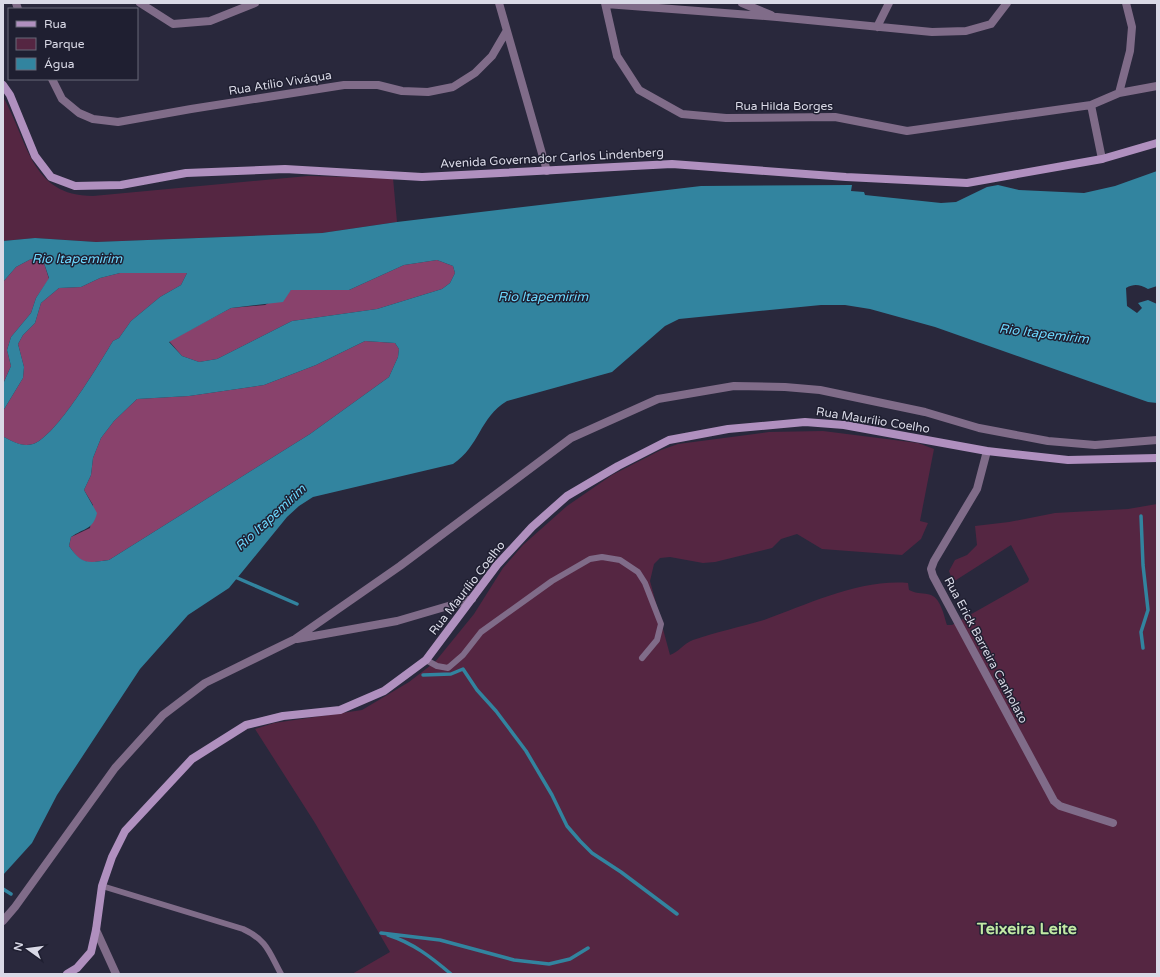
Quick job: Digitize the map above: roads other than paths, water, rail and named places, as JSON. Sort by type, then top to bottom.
[{"type":"main road","name":"Avenida Governador Carlos Lindenberg","points":[[3,85],[10,96],[35,156],[51,177],[75,186],[121,185],[186,173],[284,169],[422,177],[672,164],[846,178],[967,183],[1102,159],[1157,143]]},
{"type":"main road","name":"Rua Maurílio Coelho","points":[[66,974],[77,968],[90,952],[96,930],[102,886],[112,857],[125,831],[192,760],[246,725],[283,716],[340,710],[384,691],[426,660],[497,566],[532,527],[567,496],[618,466],[669,440],[728,429],[805,422],[844,425],[987,451],[1068,460],[1157,458]]},
{"type":"street","points":[[140,3],[173,24],[210,21],[255,3]]},
{"type":"street","points":[[499,3],[506,32],[547,171]]},
{"type":"street","points":[[742,3],[777,18]]},
{"type":"street","points":[[877,27],[889,3]]},
{"type":"street","points":[[606,4],[932,32],[966,31],[991,24],[1007,3]]},
{"type":"street","points":[[1119,93],[1130,51],[1132,27],[1126,3]]},
{"type":"street","name":"Rua Hilda Borges","points":[[606,4],[618,56],[639,90],[682,114],[726,118],[835,117],[906,131],[1091,105],[1119,93],[1157,86]]},
{"type":"street","name":"Rua Atílio Viváqua","points":[[52,80],[62,99],[79,113],[93,119],[118,122],[344,85],[378,85],[402,91],[428,92],[453,87],[475,73],[492,56],[506,32]]},
{"type":"street","points":[[1091,105],[1102,159]]},
{"type":"street","points":[[3,920],[15,907],[115,768],[163,715],[205,683],[295,639],[400,566],[571,438],[658,399],[734,386],[785,387],[820,390],[925,412],[979,428],[1048,441],[1095,446],[1157,440]]},
{"type":"street","name":"Rua Erick Barreira Canholato","points":[[987,451],[977,489],[934,561],[932,569],[933,576],[1054,801],[1060,806],[1113,823]]},
{"type":"street","points":[[295,639],[397,621],[472,599]]},
{"type":"street","points":[[96,930],[116,974]]},
{"type":"lane","points":[[426,660],[437,666],[448,668],[463,655],[481,632],[552,580],[590,559],[602,557],[620,560],[638,572],[646,583],[661,624],[657,640],[642,658]]},
{"type":"lane","points":[[102,886],[244,929],[262,940],[281,974]]},
{"type":"water","name":"Rio Itapemirim","points":[[1157,171],[1157,286],[1148,289],[1142,286],[1132,285],[1126,288],[1127,306],[1137,313],[1142,308],[1138,303],[1148,300],[1157,304],[1157,403],[1148,402],[935,327],[870,309],[845,305],[821,305],[679,319],[665,326],[612,372],[507,401],[491,415],[469,449],[453,464],[313,497],[299,506],[287,517],[229,588],[188,615],[140,669],[57,795],[32,843],[3,875],[3,431],[4,437],[22,444],[33,444],[42,439],[65,414],[98,366],[113,341],[119,338],[131,321],[160,297],[181,285],[187,273],[120,273],[100,278],[81,287],[59,288],[41,303],[35,323],[23,335],[18,344],[24,367],[23,378],[3,411],[3,384],[11,366],[7,350],[11,337],[31,313],[36,298],[49,278],[44,263],[31,259],[16,267],[3,282],[3,241],[35,238],[96,242],[322,233],[397,222],[701,186],[852,185],[851,191],[864,192],[865,195],[941,203],[956,202],[987,187],[998,185],[1019,190],[1084,193],[1115,186]],"holes":[[[437,260],[453,266],[455,273],[450,283],[442,289],[377,309],[292,321],[217,359],[199,362],[182,356],[169,342],[231,308],[283,302],[291,290],[349,290],[404,265]],[[365,341],[395,343],[399,349],[398,357],[389,377],[310,434],[109,560],[96,562],[82,560],[69,546],[71,537],[90,526],[93,523],[97,513],[84,490],[91,475],[93,458],[101,438],[114,421],[137,399],[189,396],[264,385],[316,365]]]},
{"type":"waterway","points":[[1141,516],[1143,565],[1148,610],[1141,632],[1143,648]]},
{"type":"waterway","points":[[235,577],[297,604]]},
{"type":"waterway","points":[[423,675],[451,674],[463,669],[477,690],[496,711],[526,751],[552,795],[567,826],[580,841],[592,853],[621,872],[677,914]]},
{"type":"waterway","points":[[3,889],[11,894]]},
{"type":"waterway","points":[[381,933],[440,940],[514,960],[549,964],[570,959],[588,948]]},
{"type":"waterway","points":[[388,935],[406,942],[421,951],[451,974]]},
{"type":"district","name":"Teixeira Leite","points":[[1027,928]]}]
